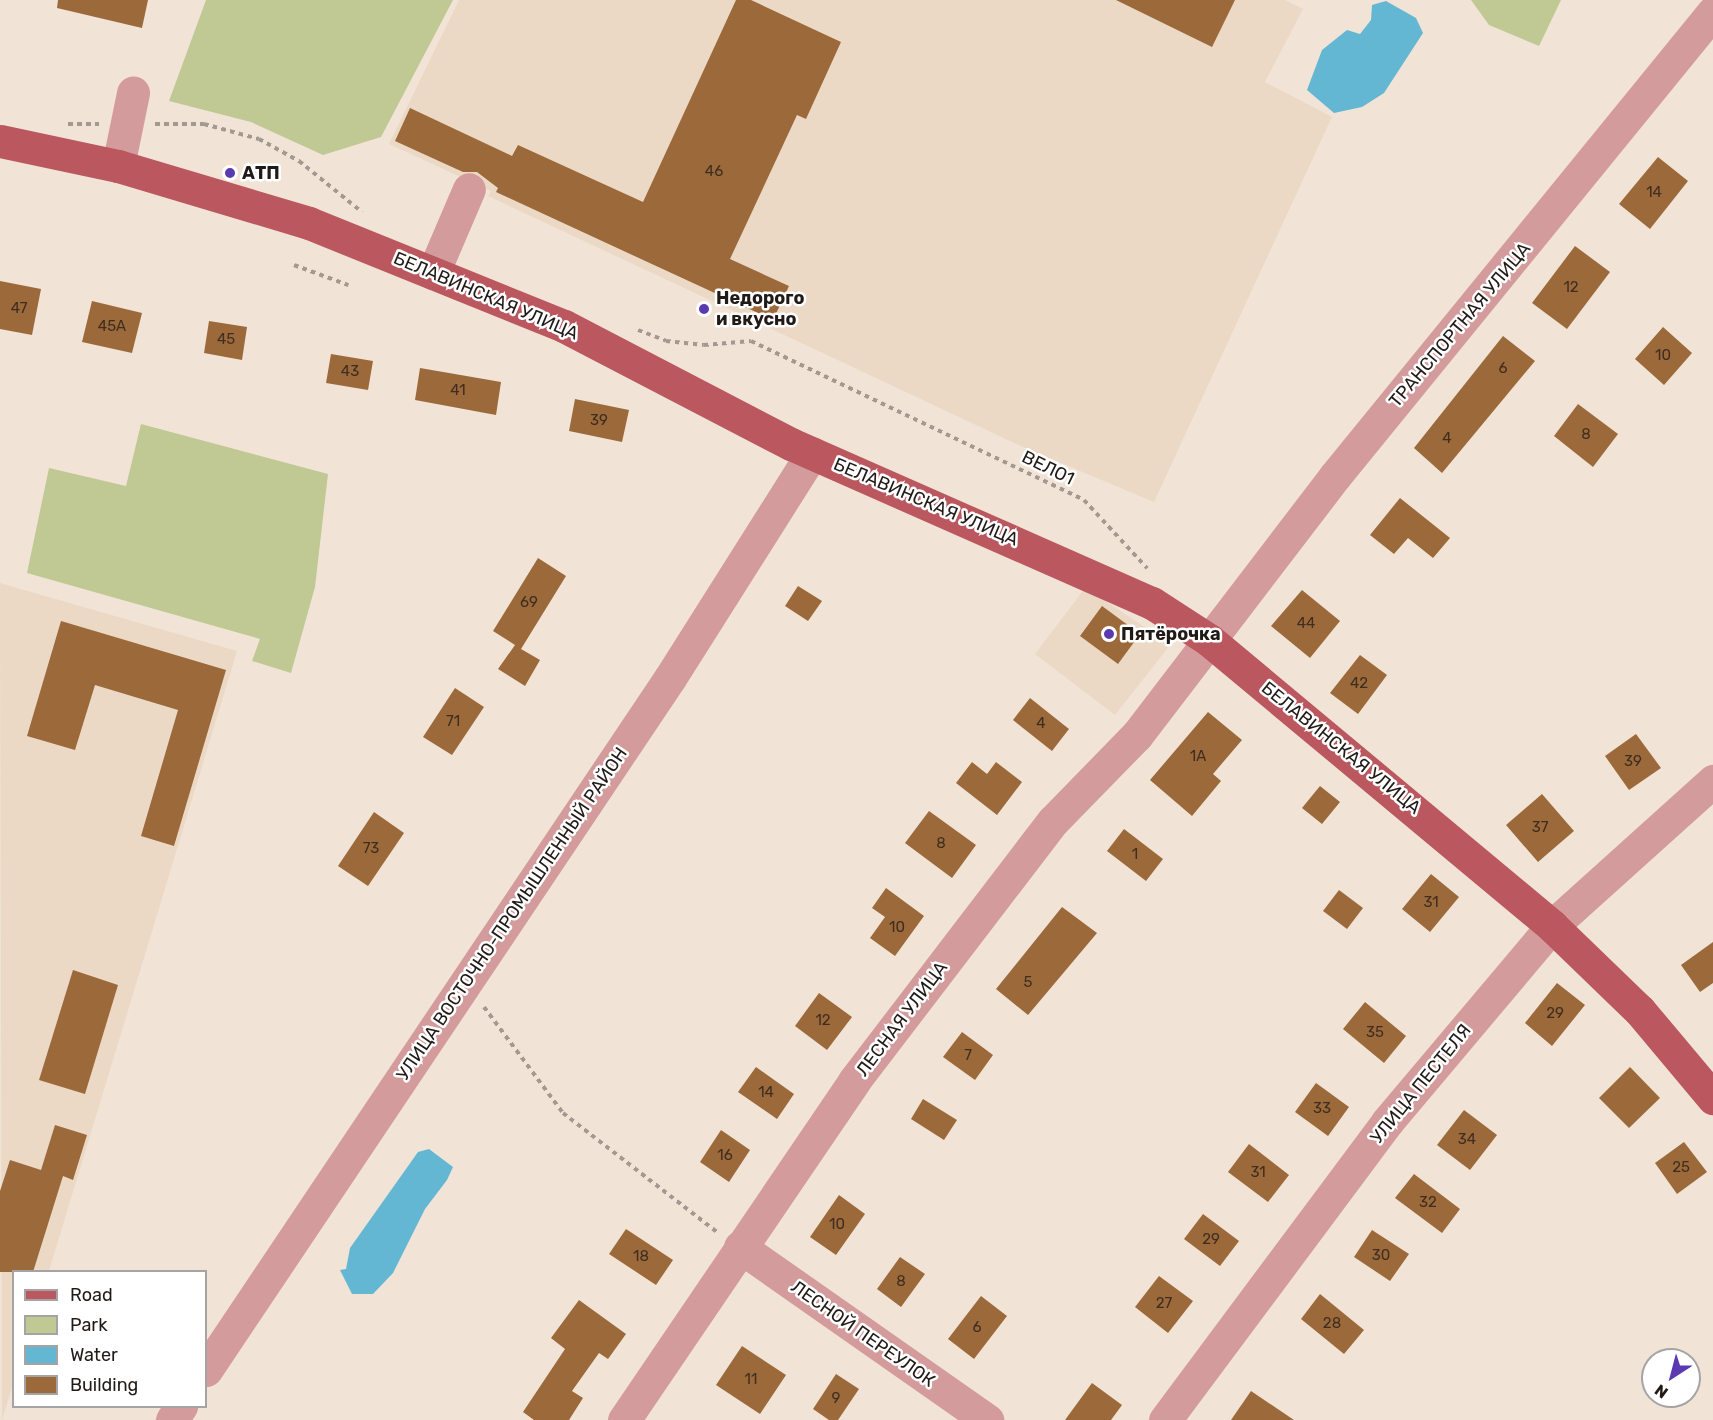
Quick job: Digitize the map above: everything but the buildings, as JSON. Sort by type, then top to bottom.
[{"type":"main road","name":"БЕЛАВИНСКАЯ УЛИЦА","points":[[0,141],[118,166],[309,223],[564,326],[812,453],[1119,587],[1209,640],[1552,926],[1640,1011],[1713,1098]]},
{"type":"street","name":"ТРАНСПОРТНАЯ УЛИЦА","points":[[1209,640],[1335,476],[1713,12]]},
{"type":"street","points":[[118,166],[133,93]]},
{"type":"street","points":[[433,273],[469,189]]},
{"type":"street","name":"УЛИЦА ВОСТОЧНО-ПРОМЫШЛЕННЫЙ РАЙОН","points":[[207,1369],[670,678],[812,453]]},
{"type":"street","name":"ЛЕСНАЯ УЛИЦА","points":[[624,1420],[854,1081],[1053,821],[1137,735],[1209,640]]},
{"type":"street","name":"УЛИЦА ПЕСТЕЛЯ","points":[[1165,1420],[1387,1122],[1552,926],[1713,781]]},
{"type":"street","name":"ЛЕСНОЙ ПЕРЕУЛОК","points":[[740,1247],[987,1420]]},
{"type":"path","points":[[294,265],[348,285]]},
{"type":"path","name":"ВЕЛО1","points":[[831,379],[1084,500],[1152,574]]},
{"type":"path","points":[[465,982],[563,1113],[662,1195],[740,1247]]},
{"type":"shaded area","points":[[459,0],[1285,0],[1303,9],[1265,82],[1332,117],[1154,502],[1023,447],[488,196],[491,191],[389,144]]},
{"type":"shaded area","points":[[0,583],[237,651],[49,1270],[12,1270],[12,1387],[2,1420]]},
{"type":"shaded area","points":[[1085,588],[1171,644],[1115,715],[1035,654]]},
{"type":"green space","points":[[206,0],[453,0],[381,137],[323,155],[251,122],[169,101]]},
{"type":"green space","points":[[1471,0],[1561,0],[1539,46],[1489,25]]},
{"type":"green space","points":[[141,424],[328,474],[315,587],[291,673],[252,661],[260,639],[27,573],[49,468],[126,486]]},
{"type":"water","points":[[1386,1],[1416,18],[1423,33],[1384,93],[1362,107],[1334,113],[1307,90],[1322,50],[1347,30],[1360,34],[1371,20],[1372,5]]},
{"type":"water","points":[[429,1149],[453,1167],[447,1180],[425,1209],[393,1273],[373,1294],[352,1294],[340,1270],[346,1269],[350,1248],[418,1152]]},
{"type":"place","name":"АТП","points":[[230,173]]},
{"type":"place","name":"Недорого и вкусно","points":[[704,309]]},
{"type":"place","name":"Пятёрочка","points":[[1109,634]]}]
